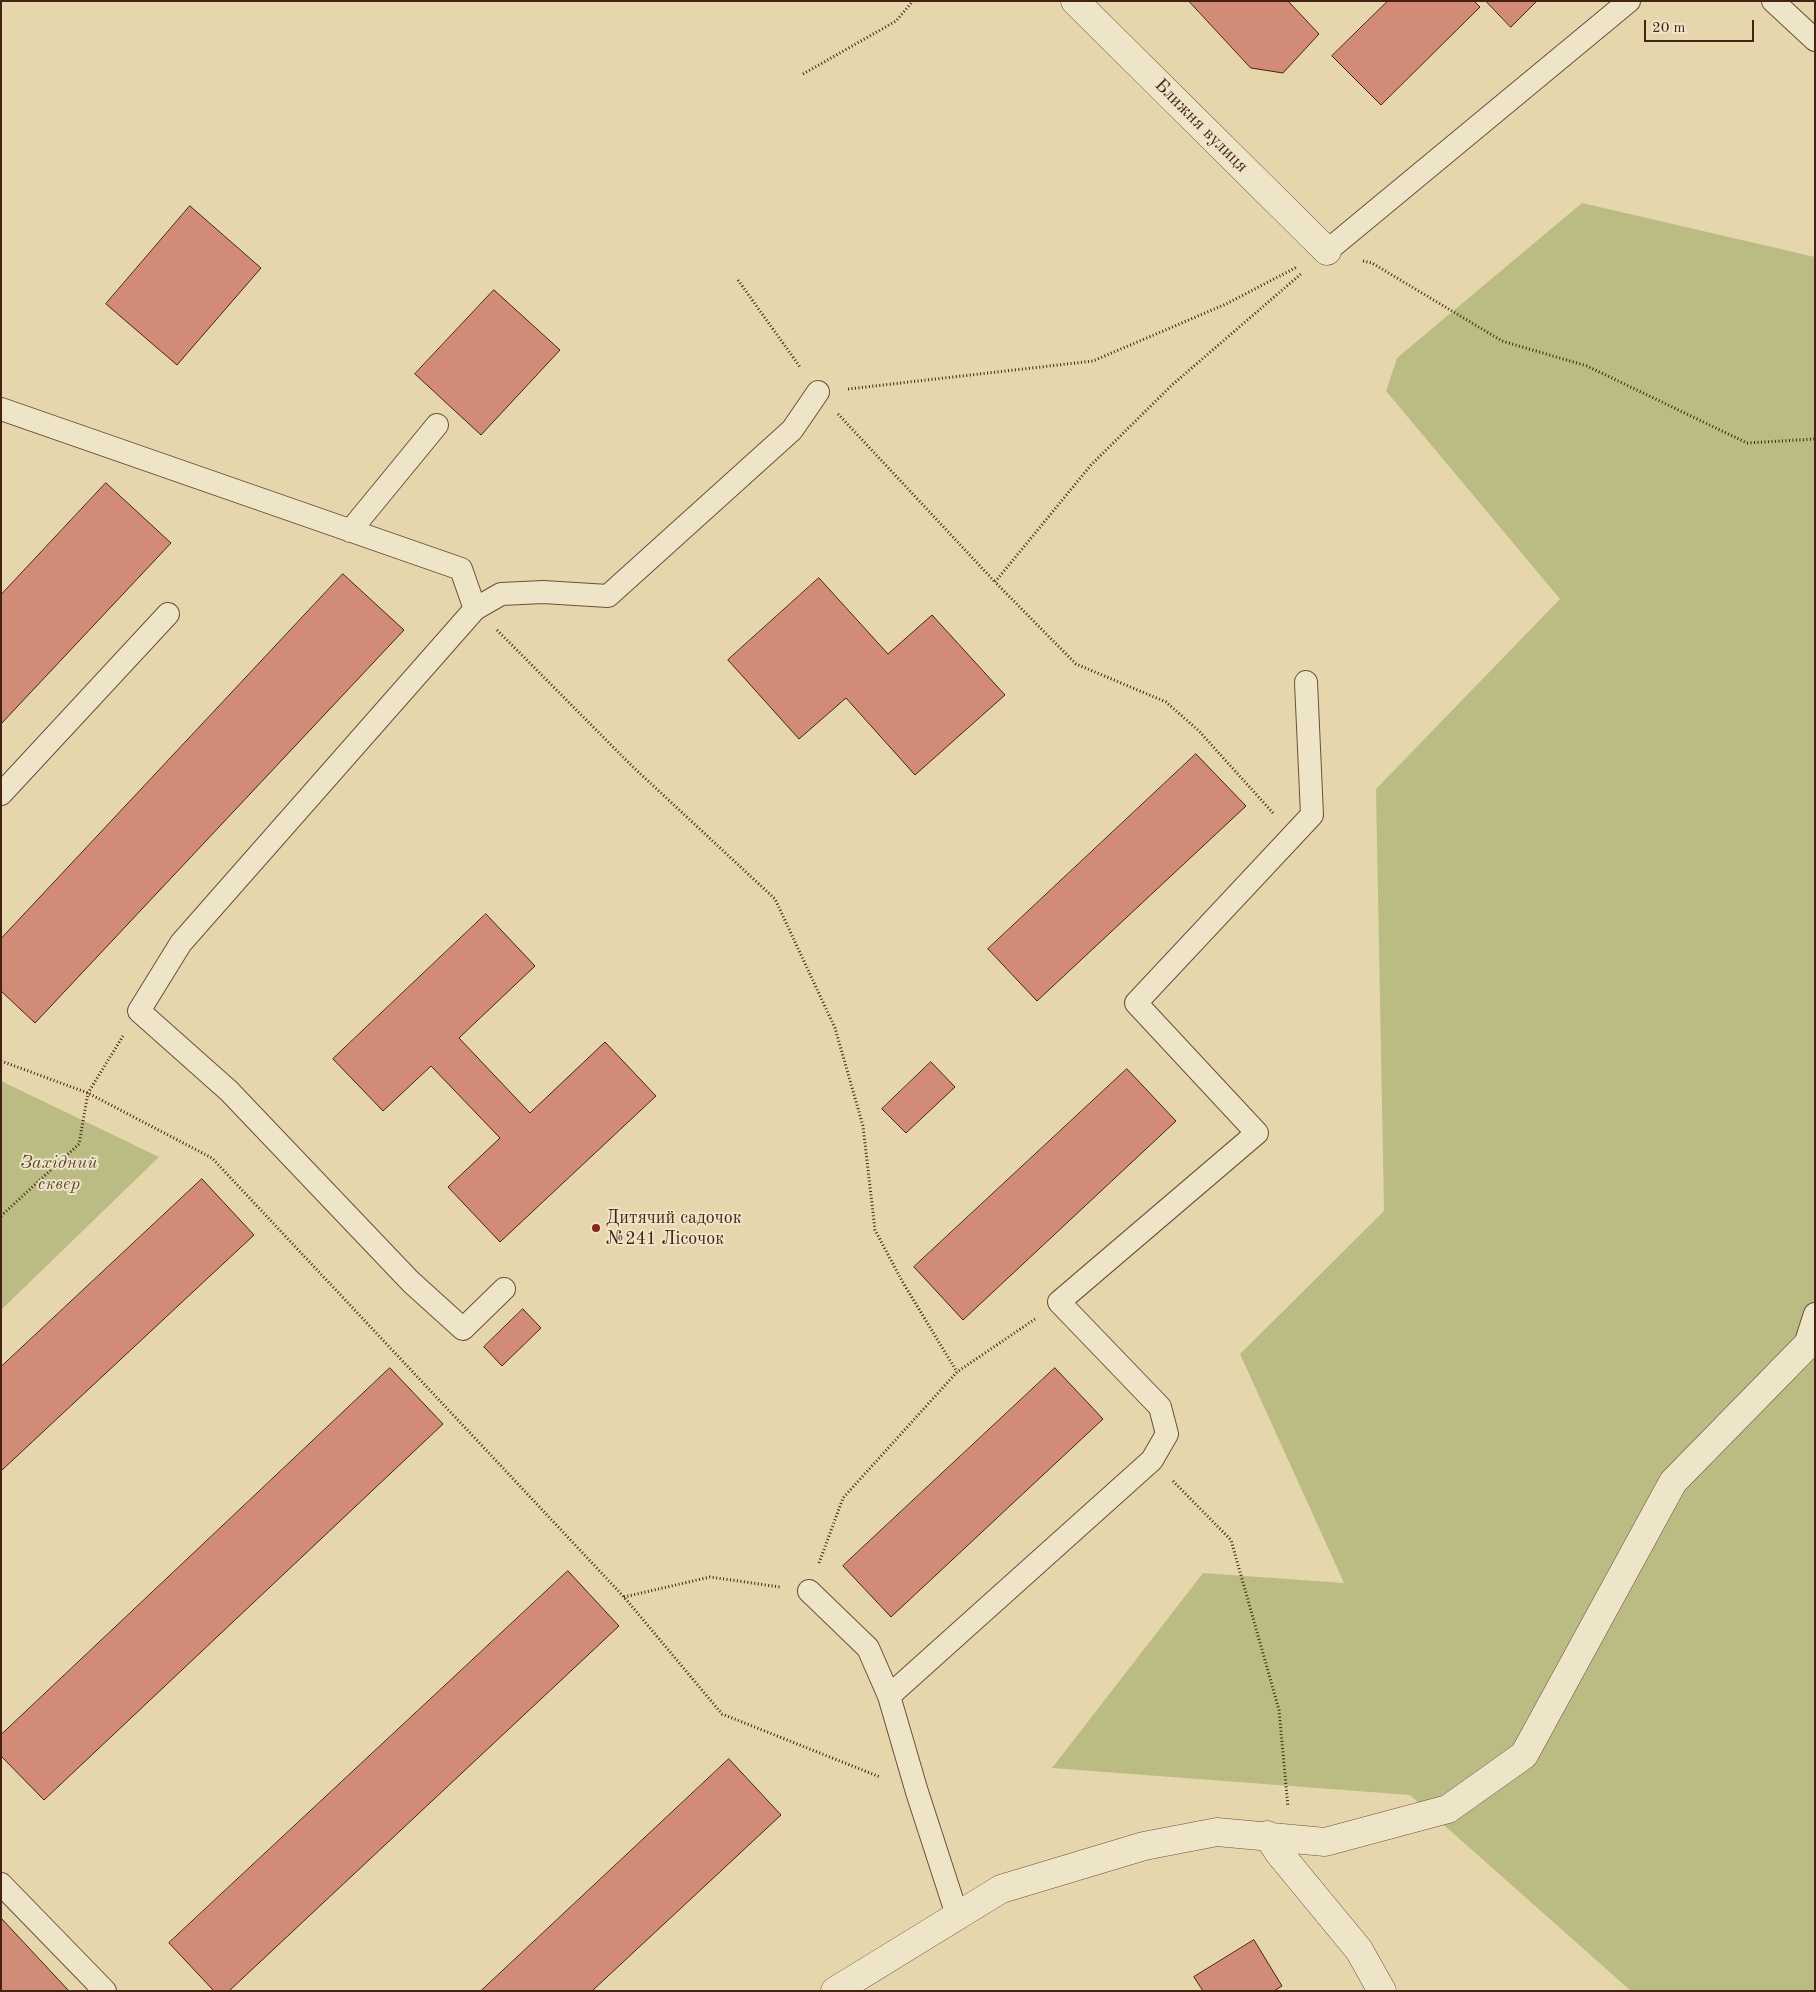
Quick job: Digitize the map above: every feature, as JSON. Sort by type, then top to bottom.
[{"type":"street","name":"Ближня вулиця","points":[[1075,1],[1327,251]]},
{"type":"street","points":[[835,1991],[957,1914],[1001,1889],[1144,1846],[1218,1832],[1325,1842],[1448,1810],[1524,1755],[1673,1482],[1810,1341]]},
{"type":"street","points":[[1279,1838],[1279,1853],[1359,1950],[1382,1991]]},
{"type":"lane","points":[[1327,251],[1629,1]]},
{"type":"lane","points":[[1773,1],[1815,40]]},
{"type":"lane","points":[[504,1289],[463,1329],[411,1282],[229,1091],[139,1011],[181,943],[475,609],[501,594],[543,592],[608,596],[792,430],[818,392]]},
{"type":"lane","points":[[1,409],[461,569],[475,609]]},
{"type":"lane","points":[[350,531],[437,425]]},
{"type":"lane","points":[[1,794],[168,614]]},
{"type":"lane","points":[[889,1696],[1152,1460],[1167,1434],[1160,1407],[1059,1302],[1257,1133],[1136,1003],[1312,815],[1306,682]]},
{"type":"lane","points":[[1810,1341],[1815,1314]]},
{"type":"lane","points":[[809,1591],[868,1648],[889,1696],[917,1792],[957,1914]]},
{"type":"lane","points":[[1,1884],[105,1991]]},
{"type":"path","points":[[804,74],[896,21],[913,1]]},
{"type":"path","points":[[818,392],[1093,361],[1226,304],[1327,251],[1372,263],[1502,341],[1586,366],[1747,443],[1815,439]]},
{"type":"path","points":[[995,582],[1091,465],[1111,445],[1172,385],[1327,251]]},
{"type":"path","points":[[738,280],[818,392],[995,582],[1076,664],[1166,702],[1199,731],[1293,835]]},
{"type":"path","points":[[475,609],[632,766],[775,899],[835,1028],[864,1126],[876,1230],[902,1281],[957,1372]]},
{"type":"path","points":[[1,1216],[79,1144],[88,1093],[139,1011]]},
{"type":"path","points":[[1,1061],[88,1093],[212,1158],[624,1597],[722,1714],[917,1792]]},
{"type":"path","points":[[624,1597],[710,1577],[809,1591],[843,1498],[957,1372],[1059,1302]]},
{"type":"path","points":[[1152,1460],[1231,1540],[1278,1710],[1279,1838]]},
{"type":"green space","points":[[1582,203],[1815,257],[1815,1991],[1631,1991],[1410,1795],[1052,1768],[1203,1573],[1344,1583],[1240,1354],[1384,1211],[1376,789],[1560,599],[1386,391],[1397,358]]},
{"type":"green space","name":"Західний сквер","points":[[1,1081],[159,1157],[1,1310]]},
{"type":"building","points":[[1189,1],[1288,1],[1319,34],[1283,73],[1251,68]]},
{"type":"building","points":[[1388,1],[1474,1],[1480,7],[1381,105],[1332,56]]},
{"type":"building","points":[[1486,1],[1537,1],[1511,27]]},
{"type":"building","points":[[190,206],[261,268],[177,365],[106,304]]},
{"type":"building","points":[[494,290],[560,350],[481,435],[415,374]]},
{"type":"building","points":[[106,483],[171,543],[1,724],[1,595]]},
{"type":"building","points":[[343,574],[404,630],[35,1023],[1,991],[1,939]]},
{"type":"building","points":[[819,578],[888,654],[932,615],[1005,695],[915,775],[846,698],[799,739],[728,660]]},
{"type":"building","points":[[1196,754],[1246,806],[1037,1001],[988,949]]},
{"type":"building","points":[[486,914],[535,966],[459,1038],[530,1113],[605,1042],[656,1096],[500,1242],[448,1187],[500,1138],[431,1066],[383,1111],[333,1059]]},
{"type":"building","points":[[931,1062],[955,1087],[906,1133],[882,1109]]},
{"type":"building","points":[[1127,1069],[1176,1121],[963,1320],[914,1267]]},
{"type":"building","points":[[202,1179],[254,1235],[1,1471],[1,1367]]},
{"type":"building","points":[[523,1309],[541,1328],[502,1366],[484,1347]]},
{"type":"building","points":[[390,1368],[443,1424],[44,1800],[1,1756],[1,1735]]},
{"type":"building","points":[[1055,1368],[1103,1419],[891,1617],[843,1566]]},
{"type":"building","points":[[568,1571],[619,1626],[229,1991],[214,1991],[169,1943]]},
{"type":"building","points":[[729,1759],[781,1815],[592,1991],[481,1991]]},
{"type":"building","points":[[1,1918],[69,1991],[1,1991]]},
{"type":"building","points":[[1254,1940],[1282,1986],[1274,1991],[1203,1991],[1194,1977]]},
{"type":"place","name":"Дитячий садочок №241 Лісочок","points":[[596,1228]]}]
